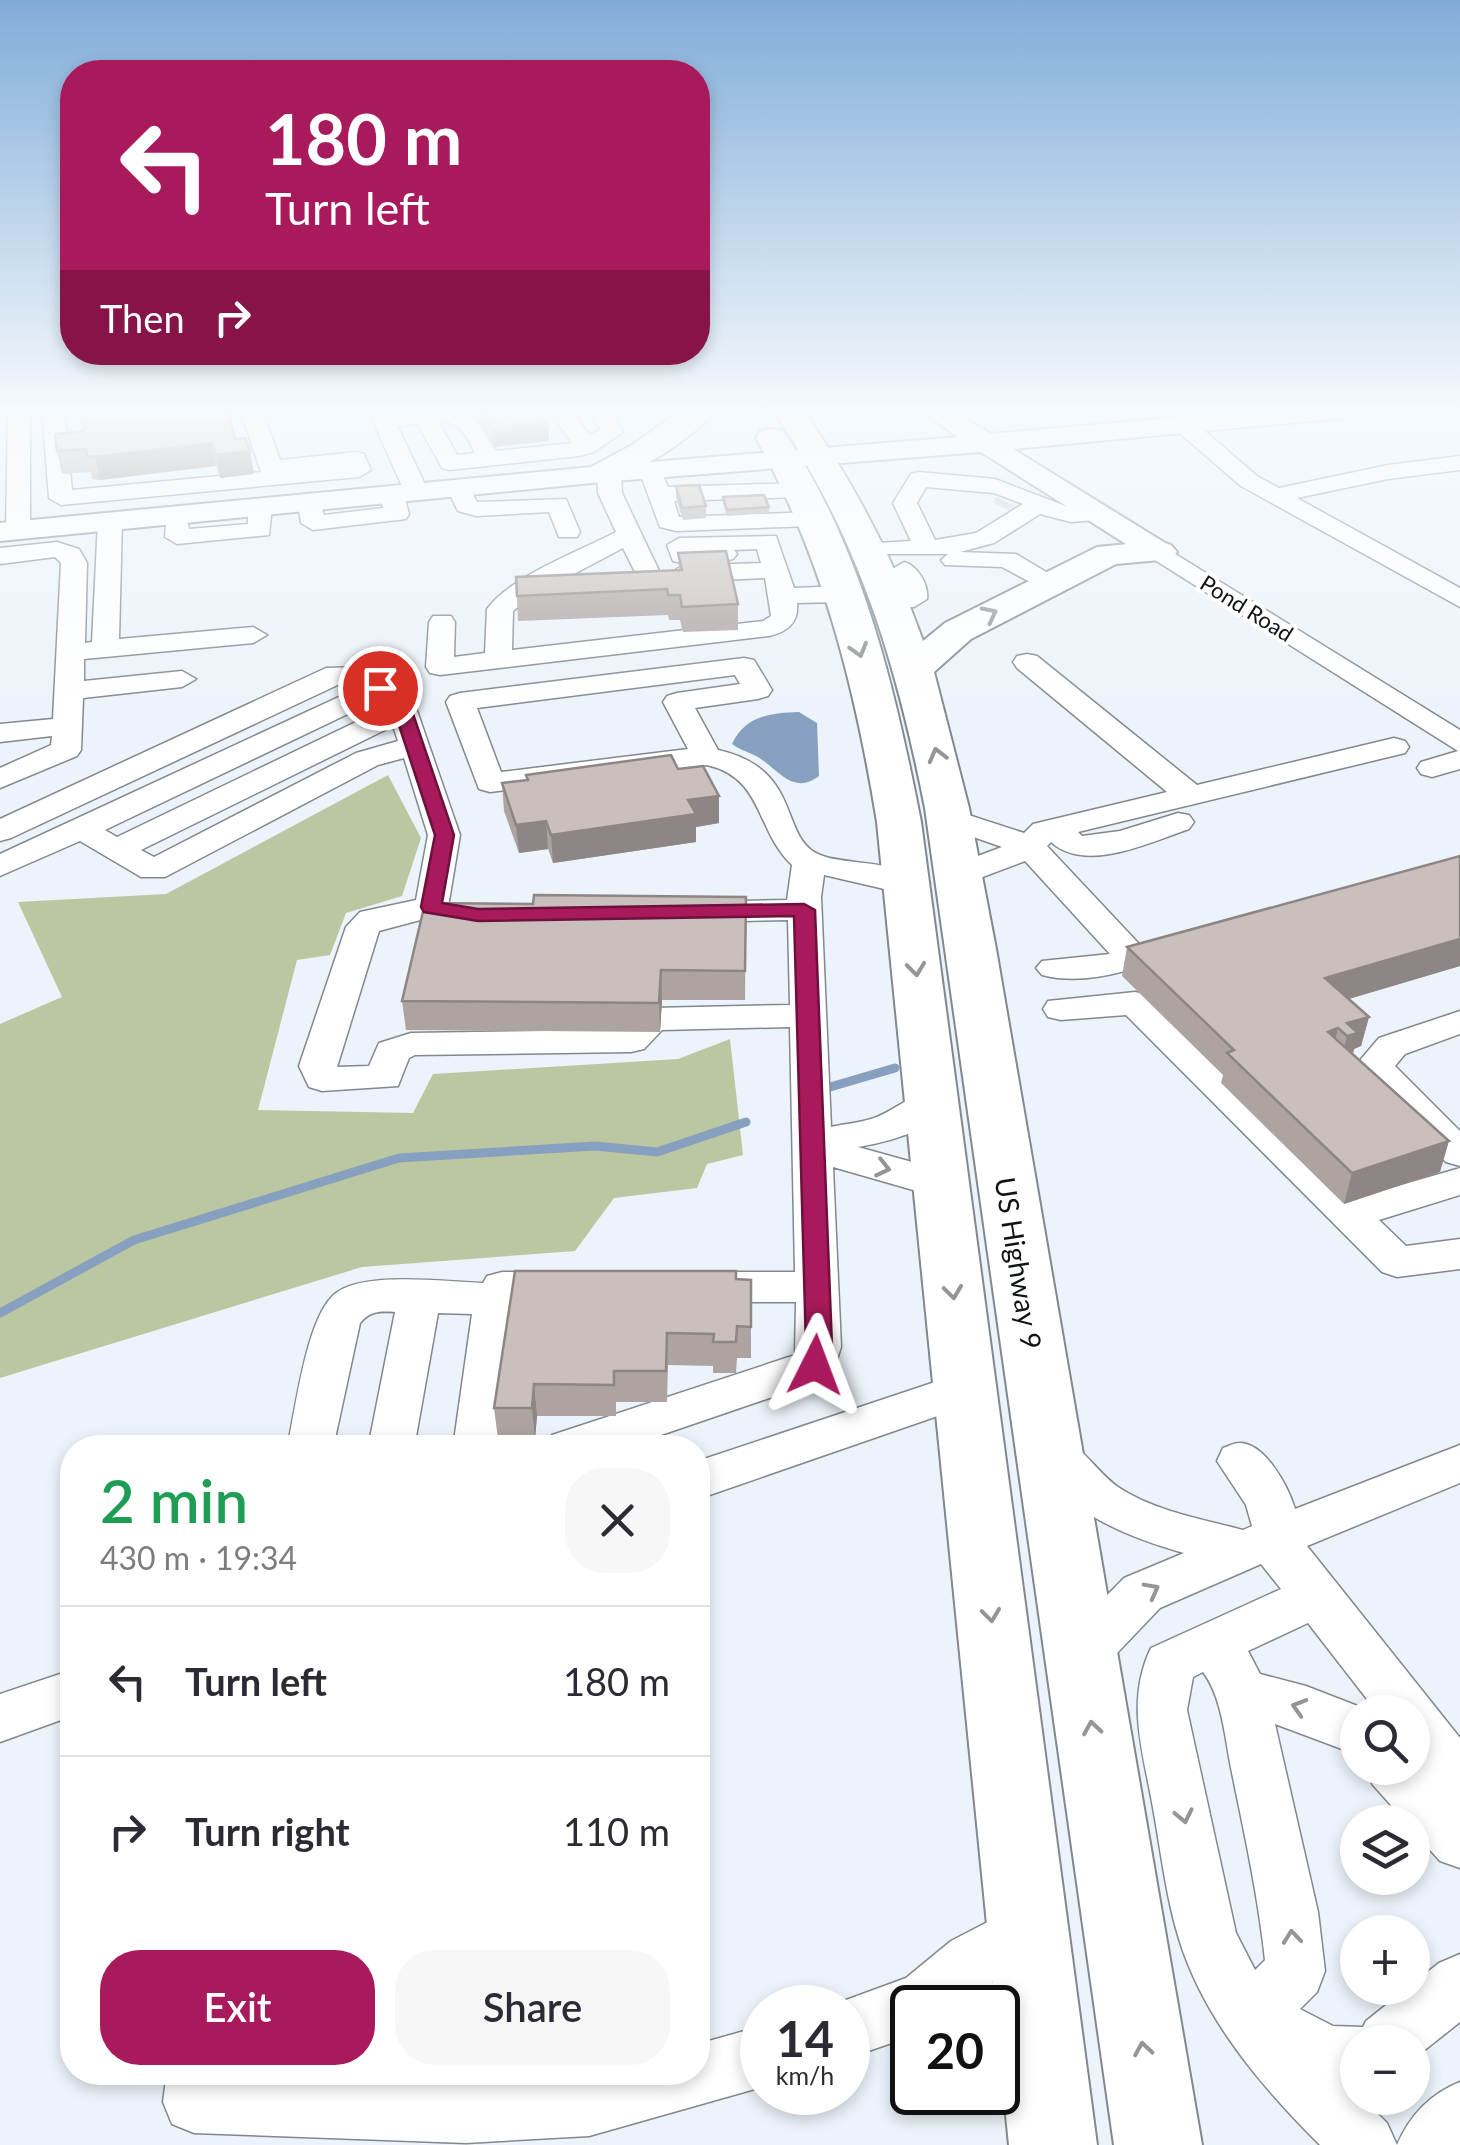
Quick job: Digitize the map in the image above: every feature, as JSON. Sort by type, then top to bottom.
[{"type":"highway","name":"US Highway 9","points":[[796,510],[876,577],[912,671],[940,763],[929,854],[931,1103],[1028,1929],[1013,1985]]},
{"type":"highway","points":[[912,671],[946,638],[1109,554],[1159,552]]},
{"type":"highway","name":"US Highway 9","points":[[876,577],[876,708],[929,854],[1048,1447],[1081,1656],[1167,2137]]},
{"type":"highway","name":"US Highway 9","points":[[1020,2052],[1053,2145]]},
{"type":"main road","points":[[9,531],[235,510]]},
{"type":"main road","name":"Pond Road","points":[[1094,510],[1159,552]]},
{"type":"street","points":[[560,510],[568,532]]},
{"type":"street","points":[[618,510],[630,534],[639,582],[786,510]]},
{"type":"street","points":[[666,510],[669,522],[722,523],[778,510]]},
{"type":"street","points":[[718,510],[722,523]]},
{"type":"street","points":[[442,622],[440,666],[769,628],[782,622],[786,615],[792,510]]},
{"type":"street","points":[[908,510],[926,546]]},
{"type":"street","points":[[876,577],[926,546],[988,538],[1003,510]]},
{"type":"street","points":[[1053,510],[1066,518],[1100,514]]},
{"type":"street","points":[[1300,510],[1460,599]]},
{"type":"street","points":[[105,648],[110,522]]},
{"type":"street","points":[[498,660],[500,608],[518,594],[630,534]]},
{"type":"street","points":[[0,556],[57,550],[70,554],[74,563],[67,738]]},
{"type":"street","name":"Pond Road","points":[[1159,552],[1460,743]]},
{"type":"street","points":[[876,577],[912,562],[1007,559],[1049,584]]},
{"type":"street","points":[[518,594],[594,591]]},
{"type":"street","points":[[160,616],[160,644]]},
{"type":"street","points":[[71,652],[253,635]]},
{"type":"street","points":[[1027,662],[1190,796]]},
{"type":"street","points":[[707,756],[676,702],[758,690],[744,666],[460,702],[490,783],[707,756],[728,758],[757,777],[770,796],[788,843],[809,863],[864,870],[929,854],[1197,838]]},
{"type":"street","points":[[0,831],[336,674],[349,673],[400,702],[444,835],[425,919]]},
{"type":"street","points":[[69,691],[182,679]]},
{"type":"street","points":[[0,866],[380,688]]},
{"type":"street","points":[[117,850],[403,710]]},
{"type":"street","points":[[0,733],[67,738]]},
{"type":"street","points":[[0,758],[67,738]]},
{"type":"street","points":[[0,779],[67,738]]},
{"type":"street","points":[[81,828],[153,870],[367,759],[415,746]]},
{"type":"street","points":[[929,854],[1002,860],[1063,846],[1190,796],[1394,746]]},
{"type":"street","points":[[1063,846],[1051,873],[1134,958]]},
{"type":"street","points":[[607,1435],[815,1365],[819,1347],[804,910],[809,863]]},
{"type":"street","points":[[670,912],[804,910]]},
{"type":"street","points":[[401,1015],[385,1078],[322,1079],[318,1066],[363,927],[372,919],[467,914]]},
{"type":"street","points":[[1054,968],[1102,967],[1183,944]]},
{"type":"street","points":[[1061,1009],[1135,1003],[1397,1262],[1460,1254]]},
{"type":"street","points":[[392,1052],[411,1044],[630,1041],[652,1019],[674,1016],[808,1016]]},
{"type":"street","points":[[1460,1022],[1392,1046],[1375,1065],[1392,1088],[1460,1154]]},
{"type":"street","points":[[812,1143],[883,1130],[931,1103]]},
{"type":"street","points":[[812,1143],[854,1162],[941,1184]]},
{"type":"street","points":[[1350,1215],[1460,1181]]},
{"type":"street","points":[[660,1287],[817,1286]]},
{"type":"street","points":[[478,1435],[496,1299],[502,1287],[600,1287]]},
{"type":"street","points":[[313,1435],[339,1318],[352,1302],[382,1296],[496,1299]]},
{"type":"street","points":[[393,1435],[420,1297]]},
{"type":"street","points":[[710,1476],[965,1389]]},
{"type":"street","points":[[1048,1447],[1101,1500],[1150,1524],[1262,1543],[1287,1560],[1394,1695]]},
{"type":"street","points":[[1240,1461],[1268,1498],[1262,1543]]},
{"type":"street","points":[[1081,1656],[1142,1592],[1460,1462]]},
{"type":"street","points":[[1225,1667],[1316,1597]]},
{"type":"street","points":[[1340,1723],[1225,1667],[1169,1664],[1161,1710],[1208,1939],[1282,2063],[1365,2145]]},
{"type":"street","points":[[1225,1667],[1289,1912],[1296,1972],[1251,2016]]},
{"type":"street","points":[[0,1718],[60,1697]]},
{"type":"street","points":[[1430,1742],[1460,1779]]},
{"type":"street","points":[[1408,1785],[1460,1842]]},
{"type":"street","points":[[944,1985],[972,1961],[1028,1929]]},
{"type":"street","points":[[1408,2025],[1460,1984]]},
{"type":"street","points":[[1251,2016],[1328,2057],[1340,2056]]},
{"type":"street","points":[[710,2071],[740,2063]]},
{"type":"street","points":[[196,2085],[194,2102],[303,2090],[466,2112],[589,2105],[661,2085]]},
{"type":"street","points":[[1429,2145],[1460,2113]]},
{"type":"green space","points":[[388,775],[421,838],[402,896],[346,913],[330,955],[297,960],[258,1110],[413,1113],[433,1074],[678,1059],[730,1039],[743,1155],[707,1164],[697,1188],[614,1198],[575,1251],[362,1267],[0,1378],[0,1024],[62,997],[18,902],[166,894]]},
{"type":"water","points":[[799,712],[817,723],[819,776],[809,782],[785,778],[732,744],[751,722],[778,713]]},
{"type":"building","points":[[726,551],[738,604],[682,607],[680,595],[668,595],[667,589],[517,596],[516,577],[682,570],[678,553]]},
{"type":"building","points":[[671,755],[678,769],[703,766],[719,796],[688,800],[696,814],[551,835],[546,821],[516,825],[502,783],[528,780],[526,775]]},
{"type":"building","points":[[1460,856],[1460,939],[1325,978],[1369,1017],[1347,1023],[1358,1033],[1347,1036],[1338,1028],[1328,1032],[1449,1141],[1352,1173],[1227,1053],[1234,1050],[1127,947]]},
{"type":"building","points":[[534,895],[746,897],[745,971],[661,970],[659,1003],[402,1001],[425,903],[533,904]]},
{"type":"building","points":[[515,1271],[736,1271],[736,1279],[751,1280],[751,1327],[737,1326],[736,1342],[713,1342],[714,1334],[667,1333],[666,1371],[614,1371],[614,1385],[534,1384],[532,1408],[494,1408]]},
{"type":"waterway","points":[[830,1087],[895,1068]]},
{"type":"waterway","points":[[0,1313],[134,1240],[399,1158],[595,1146],[657,1152],[746,1122]]},
{"type":"route","points":[[380,688],[400,702],[444,835],[431,907],[478,915],[804,910],[819,1347],[815,1365]]}]
